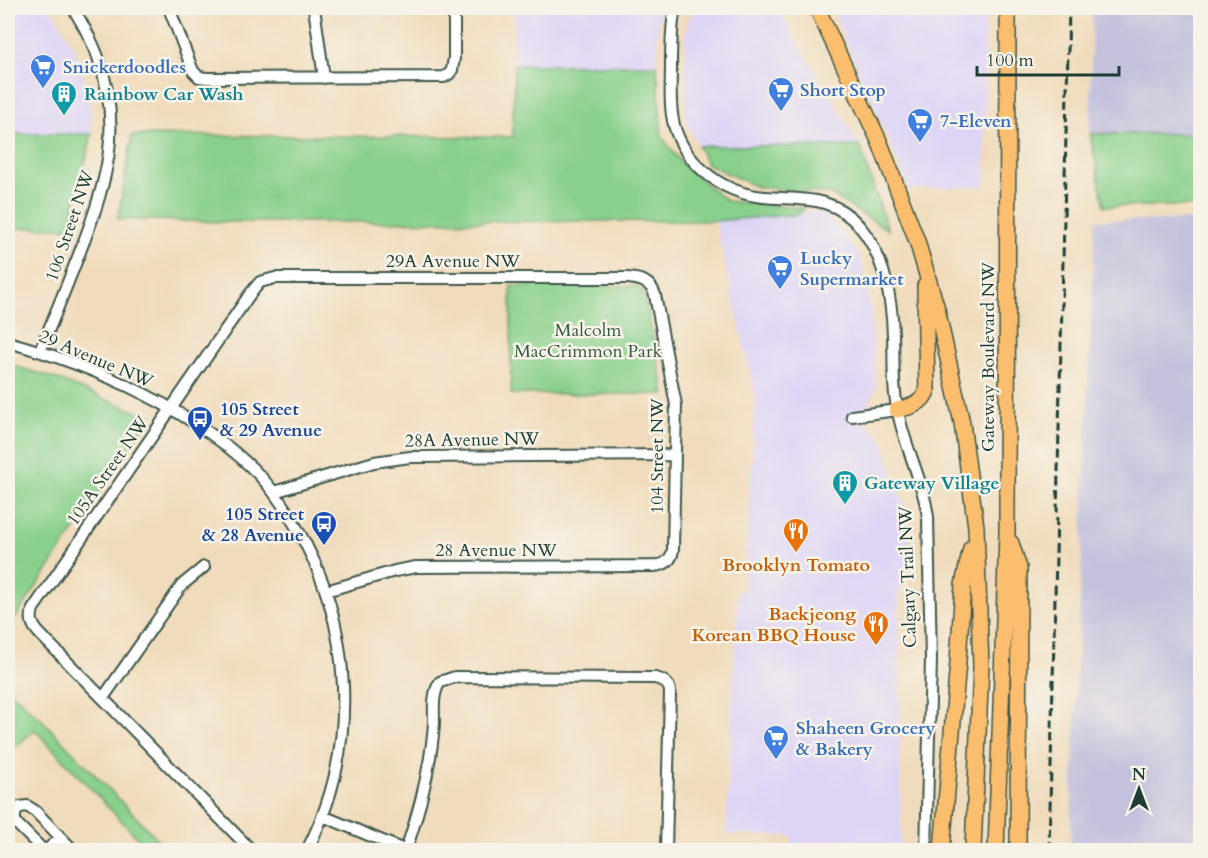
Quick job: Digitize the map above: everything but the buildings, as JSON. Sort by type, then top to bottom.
[{"type":"highway","points":[[817,8],[880,143],[913,231],[937,309],[962,423],[976,527],[981,666],[973,850]]},
{"type":"highway","name":"Gateway Boulevard NW","points":[[996,850],[1007,533],[1008,8]]},
{"type":"highway","points":[[897,410],[920,402],[927,391],[924,265]]},
{"type":"highway","points":[[942,850],[963,585],[976,527]]},
{"type":"highway","points":[[1007,533],[1019,568],[1018,850]]},
{"type":"street","name":"106 Street NW","points":[[40,351],[96,211],[110,153],[110,114],[103,71],[95,49],[74,8]]},
{"type":"street","points":[[169,8],[197,75],[207,78],[430,78],[449,74],[454,58],[454,8]]},
{"type":"street","points":[[314,8],[324,78]]},
{"type":"street","name":"Calgary Trail NW","points":[[675,8],[671,35],[671,103],[674,126],[682,145],[699,167],[729,187],[757,196],[812,199],[840,210],[851,218],[861,228],[876,255],[889,298],[893,322],[893,372],[897,410],[924,495],[928,517],[931,668],[926,850]]},
{"type":"street","name":"29A Avenue NW","points":[[260,282],[275,278],[635,278],[647,282]]},
{"type":"street","name":"105A Street NW","points":[[103,698],[38,632],[32,621],[33,609],[260,282]]},
{"type":"street","name":"104 Street NW","points":[[647,282],[655,295],[676,405],[673,549],[669,561]]},
{"type":"street","name":"29 Avenue NW","points":[[8,342],[40,351],[122,385],[171,410],[229,449],[274,492],[305,542],[326,591],[339,646],[343,693],[341,743],[336,770],[323,816],[307,850]]},
{"type":"street","points":[[852,416],[897,410]]},
{"type":"street","name":"28A Avenue NW","points":[[274,492],[366,464],[410,457],[675,455]]},
{"type":"street","name":"28 Avenue NW","points":[[326,591],[416,567],[654,566],[669,561]]},
{"type":"street","points":[[204,567],[182,585],[103,698],[251,850]]},
{"type":"street","points":[[323,816],[405,850],[425,788],[433,736],[435,694],[440,682],[454,677],[655,678],[666,683],[670,693],[666,850]]},
{"type":"street","points":[[60,838],[45,850],[15,822],[15,813],[20,807],[31,808],[73,850]]},
{"type":"shaded area","points":[[8,8],[51,8],[73,47],[83,73],[90,104],[92,134],[8,134]]},
{"type":"shaded area","points":[[514,8],[661,8],[657,65],[514,65]]},
{"type":"shaded area","points":[[693,8],[771,8],[771,13],[779,11],[860,146],[698,146],[686,120],[685,35]]},
{"type":"shaded area","points":[[832,8],[985,8],[985,186],[909,189]]},
{"type":"shaded area","points":[[1092,8],[1200,8],[1200,134],[1090,134]]},
{"type":"shaded area","points":[[823,211],[860,256],[871,311],[876,386],[863,420],[882,440],[909,520],[910,569],[899,590],[901,850],[792,850],[792,836],[726,834],[738,591],[744,590],[756,397],[715,221]]},
{"type":"shaded area","points":[[1095,220],[1200,220],[1200,850],[1070,850]]},
{"type":"green space","points":[[514,65],[657,65],[662,137],[683,165],[727,201],[804,208],[800,214],[715,221],[222,222],[118,219],[132,135],[513,137]]},
{"type":"green space","points":[[8,134],[92,134],[69,228],[8,228]]},
{"type":"green space","points":[[1090,134],[1200,134],[1200,206],[1104,206]]},
{"type":"green space","points":[[698,146],[860,146],[888,230],[830,194],[757,187],[707,164]]},
{"type":"green space","name":"Malcolm MacCrimmon Park","points":[[511,286],[635,286],[643,290],[665,394],[511,394]]},
{"type":"green space","points":[[8,364],[54,378],[150,417],[8,629]]},
{"type":"green space","points":[[8,689],[44,722],[168,850],[149,850],[35,730],[8,753]]},
{"type":"railway","points":[[1049,850],[1069,8]]},
{"type":"place","name":"Snickerdoodles","points":[[43,90]]},
{"type":"place","name":"Short Stop","points":[[781,113]]},
{"type":"place","name":"Rainbow Car Wash","points":[[64,117]]},
{"type":"place","name":"7-Eleven","points":[[920,144]]},
{"type":"place","name":"Lucky Supermarket","points":[[780,291]]},
{"type":"place","name":"105 Street & 29 Avenue","points":[[200,442]]},
{"type":"place","name":"Gateway Village","points":[[845,506]]},
{"type":"place","name":"105 Street & 28 Avenue","points":[[324,547]]},
{"type":"place","name":"Brooklyn Tomato","points":[[796,554]]},
{"type":"place","name":"Baekjeong Korean BBQ House","points":[[876,647]]},
{"type":"place","name":"Shaheen Grocery & Bakery","points":[[776,761]]}]
